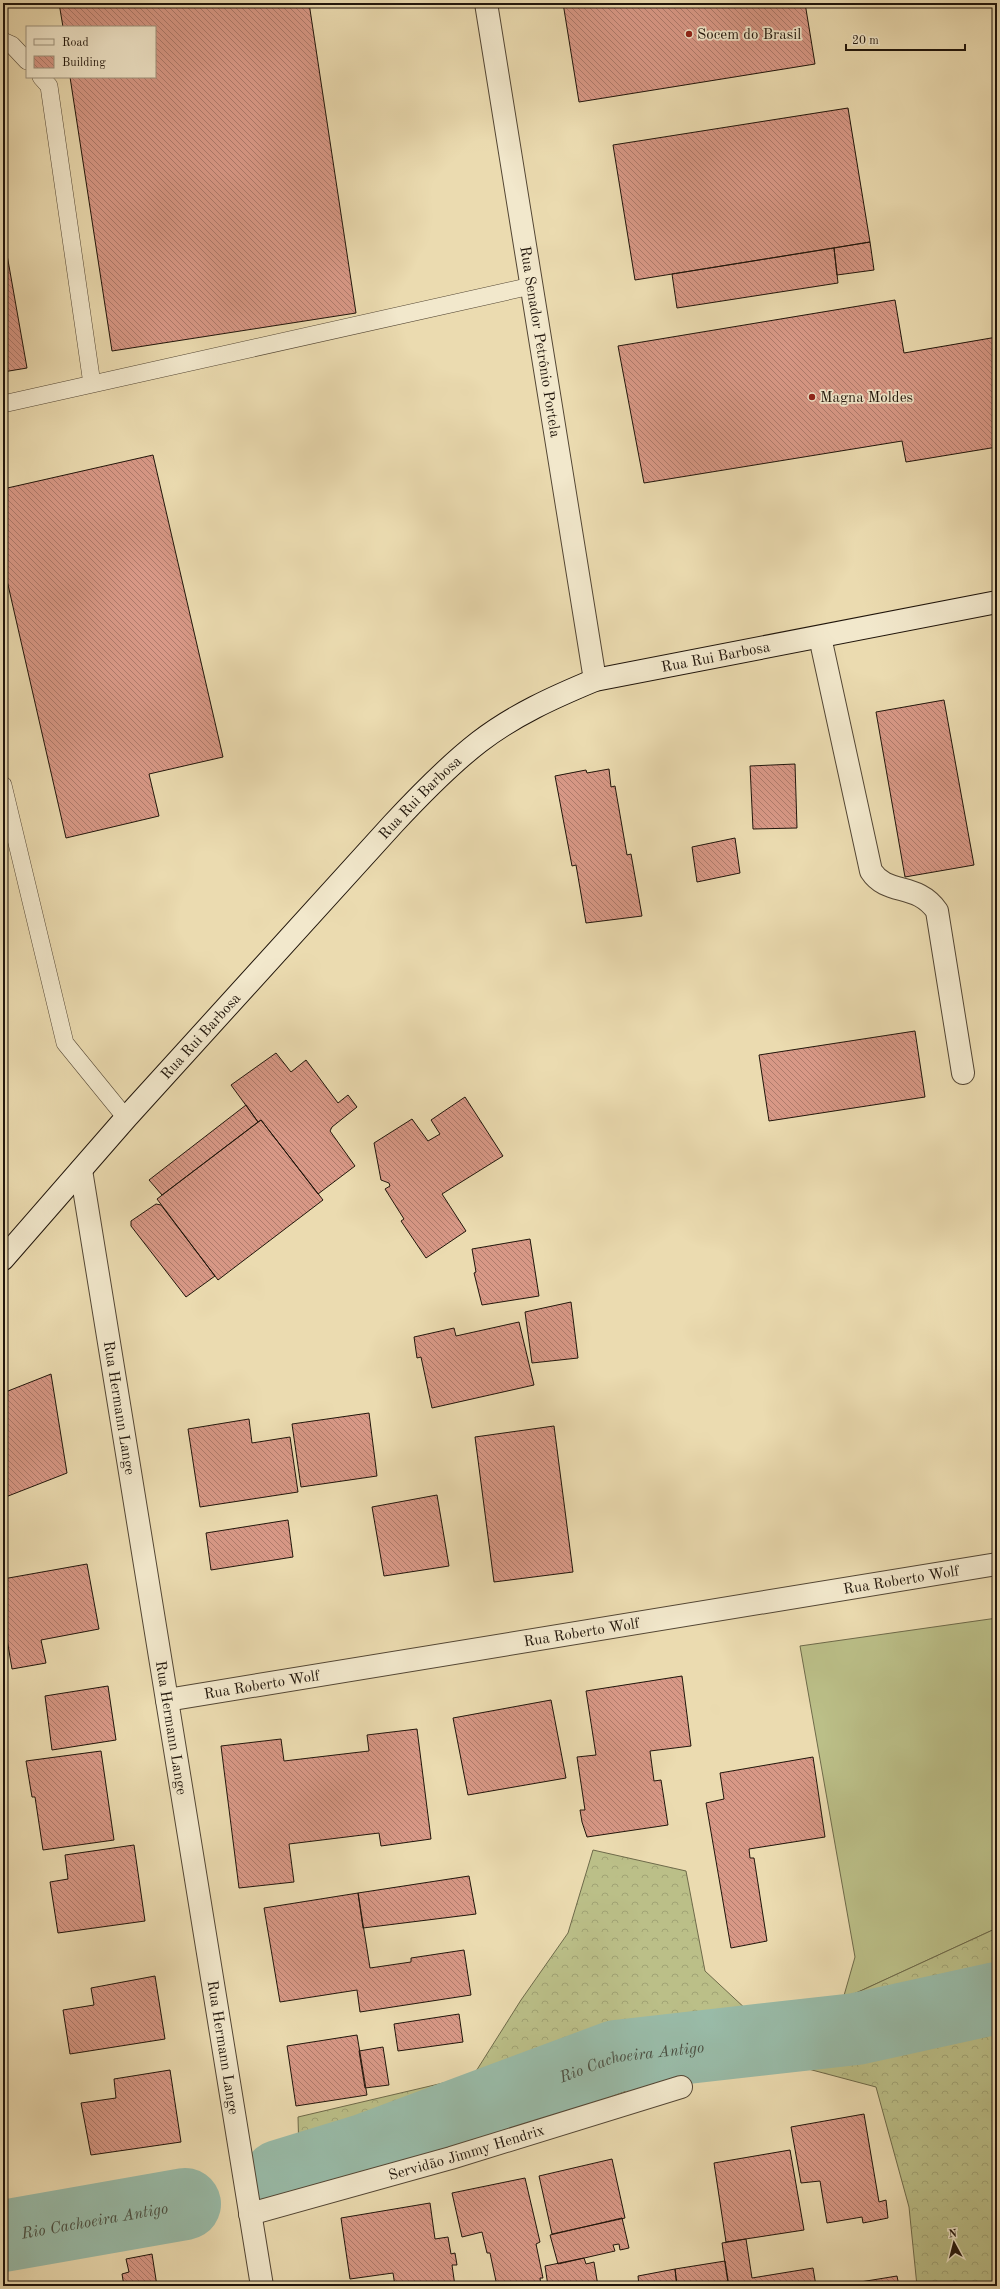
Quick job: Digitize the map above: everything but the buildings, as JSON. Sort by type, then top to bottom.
[{"type":"street","name":"Rua Senador Petrônio Portela","points":[[486,3],[595,680]]},
{"type":"street","name":"Rua Rui Barbosa","points":[[3,1259],[126,1118],[320,903],[433,783],[479,742],[516,717],[557,696],[595,680],[997,602]]},
{"type":"street","points":[[820,637],[871,871],[880,882],[923,896],[937,911],[962,1073]]},
{"type":"street","name":"Rua Hermann Lange","points":[[81,1170],[262,2286]]},
{"type":"street","name":"Rua Roberto Wolf","points":[[167,1700],[997,1564]]},
{"type":"street","name":"Servidão Jimmy Hendrix","points":[[250,2214],[451,2158],[681,2087]]},
{"type":"lane","points":[[3,41],[12,45],[26,60]]},
{"type":"lane","points":[[42,78],[49,86],[92,384]]},
{"type":"lane","points":[[3,404],[531,286]]},
{"type":"lane","points":[[3,785],[65,1043],[126,1118]]},
{"type":"green space","points":[[997,1618],[997,1928],[843,1999],[855,1957],[800,1646]]},
{"type":"green space","points":[[593,1850],[686,1871],[705,1971],[748,2011],[843,1999],[997,1928],[997,2286],[917,2286],[909,2207],[876,2087],[797,2066],[678,2074],[524,2124],[378,2164],[300,2192],[298,2117],[473,2076],[521,2000],[568,1933]]},
{"type":"waterway","name":"Rio Cachoeira Antigo","points":[[279,2176],[364,2150],[616,2056],[856,2029],[997,1998]]},
{"type":"waterway","name":"Rio Cachoeira Antigo","points":[[3,2236],[185,2204]]},
{"type":"place","name":"Socem do Brasil","points":[[689,34]]},
{"type":"place","name":"Magna Moldes","points":[[812,397]]}]
